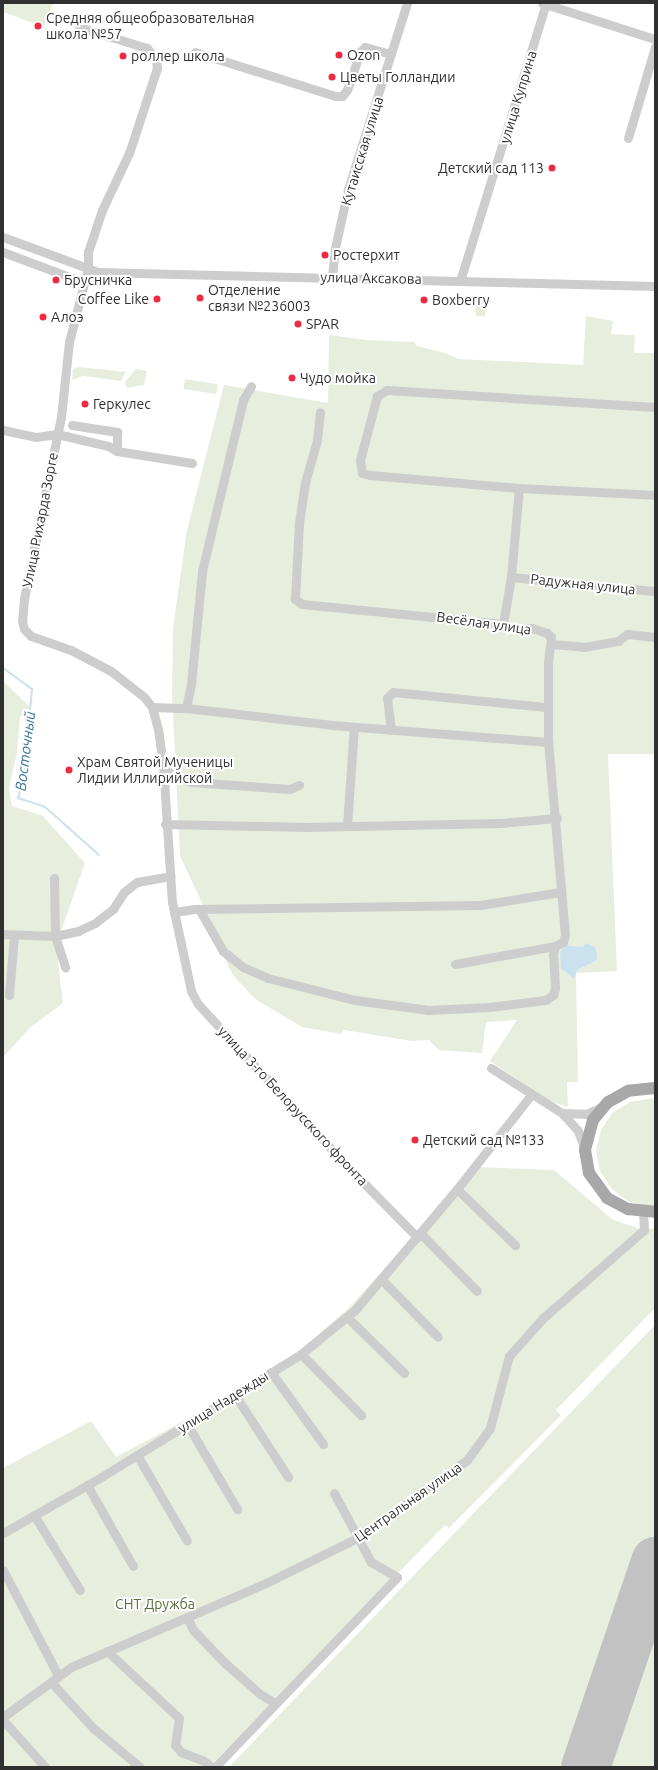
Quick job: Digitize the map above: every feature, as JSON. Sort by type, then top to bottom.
[{"type":"main road","points":[[649,1212],[620,1207],[601,1193],[589,1173],[585,1150],[589,1127],[602,1107],[614,1097],[628,1091],[655,1088]]},
{"type":"street","name":"Кутаисская улица","points":[[332,277],[335,248],[348,189],[407,3]]},
{"type":"street","points":[[544,4],[655,39]]},
{"type":"street","name":"улица Куприна","points":[[460,281],[544,4]]},
{"type":"street","points":[[79,27],[147,48],[156,59],[157,68],[129,153],[100,217],[88,252],[88,268]]},
{"type":"street","points":[[195,52],[335,96],[342,96],[347,90],[360,52],[365,47],[391,54]]},
{"type":"street","points":[[628,138],[655,47]]},
{"type":"street","name":"улица Аксакова","points":[[3,237],[98,272],[655,286]]},
{"type":"street","points":[[3,252],[83,282]]},
{"type":"street","name":"Улица Рихарда Зорге","points":[[88,268],[83,282],[69,342],[65,393],[22,621],[24,629],[31,636],[71,650],[111,671],[144,697],[152,707]]},
{"type":"street","points":[[186,708],[192,684],[202,571],[242,400],[252,386]]},
{"type":"street","points":[[655,407],[387,390],[377,396],[360,460],[362,473],[519,488],[655,495]]},
{"type":"street","name":"Весёлая улица","points":[[320,412],[317,440],[305,483],[299,523],[294,584],[295,599],[302,604],[503,624],[516,629],[532,628],[547,633],[552,644]]},
{"type":"street","points":[[72,424],[117,432],[117,451]]},
{"type":"street","points":[[3,430],[36,437],[57,434],[108,446],[117,451],[192,464]]},
{"type":"street","points":[[503,624],[511,577],[519,488]]},
{"type":"street","name":"Радужная улица","points":[[511,577],[655,591]]},
{"type":"street","points":[[455,964],[555,946],[563,942],[564,935],[556,818],[548,742],[548,662],[552,644],[584,647],[618,642],[627,634],[655,637]]},
{"type":"street","points":[[391,730],[387,698],[393,692],[547,707]]},
{"type":"street","points":[[152,707],[186,708],[354,727],[548,742]]},
{"type":"street","name":"улица 3-го Белорусского фронта","points":[[152,707],[158,729],[163,764],[165,824],[174,912],[191,991],[198,1004],[347,1166],[477,1291]]},
{"type":"street","points":[[347,826],[354,727]]},
{"type":"street","points":[[163,764],[172,776],[192,782],[290,790],[299,785]]},
{"type":"street","points":[[165,824],[239,828],[500,823],[556,818]]},
{"type":"street","points":[[3,934],[55,936],[78,931],[95,923],[113,909],[124,892],[137,882],[170,876]]},
{"type":"street","points":[[54,878],[55,936],[65,967]]},
{"type":"street","points":[[174,912],[199,909],[480,905],[560,892]]},
{"type":"street","points":[[199,909],[223,952],[243,967],[268,978],[355,1000],[428,1010],[490,1007],[546,1000],[553,995],[555,988],[555,946]]},
{"type":"street","points":[[9,995],[14,935]]},
{"type":"street","points":[[492,1068],[531,1095],[562,1113],[578,1132],[585,1150]]},
{"type":"street","name":"улица Надежды","points":[[3,1533],[87,1485],[302,1354],[347,1317],[419,1235],[531,1095]]},
{"type":"street","points":[[562,1113],[586,1114],[602,1107]]},
{"type":"street","points":[[457,1189],[515,1245]]},
{"type":"street","name":"Центральная улица","points":[[3,1717],[51,1682],[58,1675],[107,1651],[264,1584],[359,1537],[467,1460],[490,1428],[509,1356],[543,1318],[644,1230],[649,1212]]},
{"type":"street","points":[[381,1279],[438,1337]]},
{"type":"street","points":[[347,1317],[404,1373]]},
{"type":"street","points":[[302,1354],[360,1415]]},
{"type":"street","points":[[271,1372],[323,1444]]},
{"type":"street","points":[[235,1395],[288,1477]]},
{"type":"street","points":[[187,1424],[237,1509]]},
{"type":"street","points":[[137,1455],[187,1541]]},
{"type":"street","points":[[87,1485],[133,1566]]},
{"type":"street","points":[[107,1651],[179,1718],[174,1736],[178,1748],[213,1767],[397,1577],[371,1562],[359,1537],[334,1493]]},
{"type":"street","points":[[34,1515],[80,1590]]},
{"type":"street","points":[[3,1570],[58,1675]]},
{"type":"street","points":[[187,1617],[193,1630],[226,1664],[260,1694],[275,1704]]},
{"type":"street","points":[[51,1682],[92,1728],[140,1767]]},
{"type":"street","points":[[3,1720],[45,1767]]},
{"type":"green space","points":[[3,3],[53,3],[44,27],[3,12]]},
{"type":"green space","points":[[476,295],[485,295],[485,316],[476,316]]},
{"type":"green space","points":[[586,316],[613,321],[611,334],[635,335],[634,353],[655,353],[655,754],[608,754],[617,971],[576,973],[578,1082],[567,1082],[568,1107],[549,1101],[490,1061],[517,1020],[486,1022],[482,1053],[439,1050],[429,1040],[412,1041],[344,1030],[341,1034],[302,1027],[255,999],[233,975],[226,961],[221,943],[180,856],[172,694],[173,628],[187,530],[224,385],[328,403],[329,335],[366,340],[414,342],[417,346],[445,353],[459,359],[583,365]]},
{"type":"green space","points":[[79,367],[126,372],[121,381],[83,376],[72,380],[73,369]]},
{"type":"green space","points":[[136,369],[147,371],[144,385],[127,388],[125,382]]},
{"type":"green space","points":[[185,379],[218,384],[216,394],[183,389]]},
{"type":"green space","points":[[3,681],[31,708],[20,717],[17,753],[9,788],[12,806],[43,816],[85,863],[56,945],[63,1003],[31,1027],[3,1057]]},
{"type":"green space","points":[[655,1098],[655,1206],[648,1206],[627,1201],[611,1188],[600,1171],[596,1150],[601,1130],[612,1113],[630,1102]]},
{"type":"green space","name":"СНТ Дружба","points":[[475,1167],[554,1170],[613,1220],[644,1230],[655,1228],[655,1308],[556,1410],[561,1415],[449,1528],[445,1525],[209,1767],[3,1767],[3,1468],[91,1421],[116,1457],[274,1373],[349,1308]]},
{"type":"green space","points":[[655,1325],[655,1558],[582,1767],[229,1767]]},
{"type":"green space","points":[[655,1585],[655,1767],[593,1767]]},
{"type":"water","points":[[567,942],[569,946],[583,947],[586,943],[595,947],[597,954],[597,960],[577,970],[574,978],[561,969],[560,953]]},
{"type":"waterway","name":"Восточный","points":[[3,668],[32,689],[24,776],[18,798],[45,807],[99,855]]},
{"type":"runway","points":[[585,1767],[655,1561]]},
{"type":"place","name":"Средняя общеобразовательная школа №57","points":[[38,26]]},
{"type":"place","name":"Ozon","points":[[339,55]]},
{"type":"place","name":"роллер школа","points":[[123,56]]},
{"type":"place","name":"Цветы Голландии","points":[[332,77]]},
{"type":"place","name":"Детский сад 113","points":[[552,168]]},
{"type":"place","name":"Ростерхит","points":[[325,255]]},
{"type":"place","name":"Брусничка","points":[[56,280]]},
{"type":"place","name":"Отделение связи №236003","points":[[200,298]]},
{"type":"place","name":"Coffee Like","points":[[157,299]]},
{"type":"place","name":"Boxberry","points":[[424,300]]},
{"type":"place","name":"Алоэ","points":[[43,317]]},
{"type":"place","name":"SPAR","points":[[298,324]]},
{"type":"place","name":"Чудо мойка","points":[[292,378]]},
{"type":"place","name":"Геркулес","points":[[85,404]]},
{"type":"place","name":"Храм Святой Мученицы Лидии Иллирийской","points":[[69,770]]},
{"type":"place","name":"Детский сад №133","points":[[415,1140]]}]
